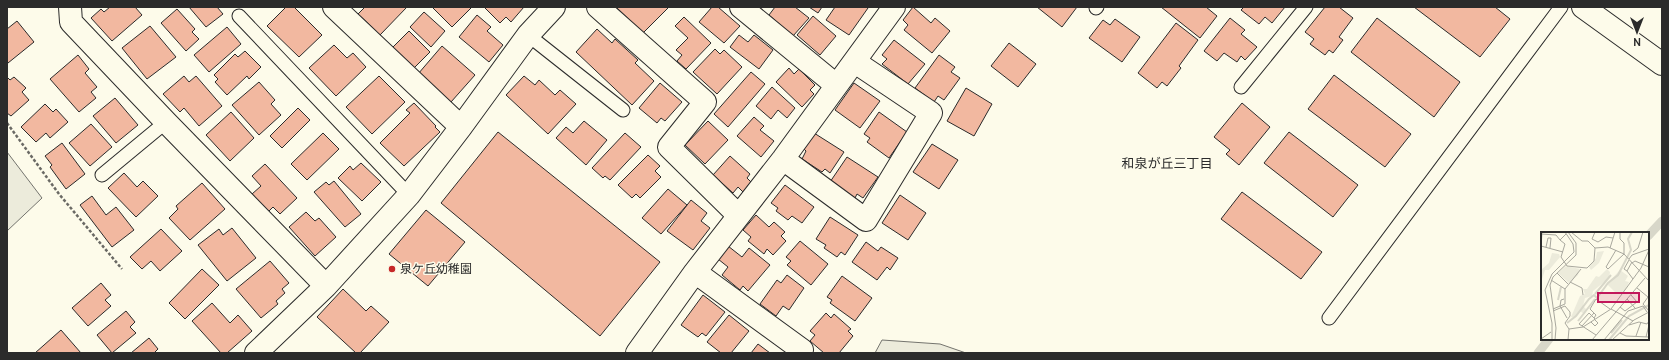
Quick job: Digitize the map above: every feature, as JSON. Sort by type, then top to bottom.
[{"type":"street","points":[[70,7],[71,22],[326,286]]},
{"type":"street","points":[[334,7],[461,127]]},
{"type":"street","points":[[256,353],[326,286],[409,195],[528,35],[554,7]]},
{"type":"street","points":[[598,7],[705,102],[669,147],[738,215]]},
{"type":"street","points":[[741,7],[836,85]]},
{"type":"street","points":[[637,353],[695,272],[783,159],[894,7]]},
{"type":"street","points":[[1583,7],[1662,64]]},
{"type":"street","points":[[783,159],[866,220],[931,113],[855,62]]},
{"type":"street","points":[[695,272],[802,350]]},
{"type":"lane","points":[[1241,87],[1306,7]]},
{"type":"lane","points":[[1329,318],[1561,7]]},
{"type":"lane","points":[[239,16],[409,195]]},
{"type":"lane","points":[[528,35],[623,110]]},
{"type":"lane","points":[[102,175],[166,122]]},
{"type":"path","points":[[7,123],[59,194],[122,269]]},
{"type":"shaded area","points":[[7,152],[42,198],[7,231]]},
{"type":"shaded area","points":[[882,340],[940,344],[966,353],[875,353]]},
{"type":"building","points":[[110,7],[135,7],[142,15],[112,41],[91,18],[101,9],[104,12]]},
{"type":"building","points":[[189,7],[217,7],[223,14],[206,27]]},
{"type":"building","points":[[286,7],[294,7],[322,35],[299,57],[267,26]]},
{"type":"building","points":[[365,7],[407,7],[380,35],[358,14]]},
{"type":"building","points":[[432,7],[472,7],[452,27]]},
{"type":"building","points":[[524,7],[511,22],[506,17],[500,23],[485,8]]},
{"type":"building","points":[[616,7],[667,7],[668,8],[643,33]]},
{"type":"building","points":[[712,7],[718,7],[740,26],[724,43],[699,22]]},
{"type":"building","points":[[775,7],[795,7],[809,18],[793,36],[769,15]]},
{"type":"building","points":[[809,7],[822,7],[818,13]]},
{"type":"building","points":[[835,7],[868,8],[849,35],[826,20]]},
{"type":"building","points":[[913,7],[931,23],[935,18],[950,31],[932,53],[904,30],[908,25],[903,20]]},
{"type":"building","points":[[1037,7],[1077,7],[1062,27]]},
{"type":"building","points":[[1161,7],[1206,7],[1217,16],[1200,38]]},
{"type":"building","points":[[1244,7],[1285,7],[1272,23],[1265,17],[1259,24],[1241,10]]},
{"type":"building","points":[[1325,7],[1339,7],[1353,18],[1339,37],[1343,40],[1333,53],[1329,50],[1325,55],[1310,44],[1314,39],[1305,32]]},
{"type":"building","points":[[1414,7],[1495,7],[1510,19],[1480,57]]},
{"type":"building","points":[[177,9],[195,29],[192,32],[199,39],[186,51],[161,23]]},
{"type":"building","points":[[424,12],[445,31],[431,47],[410,27]]},
{"type":"building","points":[[477,15],[491,27],[487,31],[503,45],[489,62],[459,37]]},
{"type":"building","points":[[813,16],[836,36],[820,55],[797,35]]},
{"type":"building","points":[[684,17],[711,43],[686,69],[677,61],[682,55],[676,50],[688,38],[675,26]]},
{"type":"building","points":[[1230,18],[1245,30],[1241,34],[1257,47],[1245,60],[1241,56],[1237,62],[1224,53],[1217,61],[1204,51]]},
{"type":"building","points":[[1377,18],[1460,82],[1434,117],[1351,52]]},
{"type":"building","points":[[1115,19],[1140,37],[1122,62],[1089,38],[1103,20],[1110,25]]},
{"type":"building","points":[[17,21],[34,42],[8,63],[7,29]]},
{"type":"building","points":[[1176,23],[1198,40],[1179,66],[1181,68],[1167,86],[1162,82],[1157,88],[1138,73]]},
{"type":"building","points":[[150,26],[176,57],[147,79],[122,48]]},
{"type":"building","points":[[227,27],[241,44],[209,72],[194,55]]},
{"type":"building","points":[[597,29],[612,43],[615,39],[638,60],[635,63],[654,81],[632,105],[576,52]]},
{"type":"building","points":[[409,31],[430,52],[413,69],[391,49]]},
{"type":"building","points":[[739,35],[748,42],[754,35],[773,50],[759,69],[730,47]]},
{"type":"building","points":[[894,40],[925,64],[908,84],[882,64],[887,59],[882,55]]},
{"type":"building","points":[[1009,43],[1036,64],[1018,87],[991,66]]},
{"type":"building","points":[[334,45],[347,58],[353,53],[366,67],[336,96],[309,68]]},
{"type":"building","points":[[442,46],[475,75],[451,102],[418,74]]},
{"type":"building","points":[[715,49],[720,54],[724,50],[742,67],[717,94],[693,72]]},
{"type":"building","points":[[245,51],[261,67],[249,79],[247,76],[227,95],[215,82],[218,79],[214,75],[235,54],[238,57]]},
{"type":"building","points":[[78,55],[89,69],[85,73],[97,87],[91,92],[96,98],[79,112],[50,79]]},
{"type":"building","points":[[939,55],[955,67],[951,72],[960,78],[944,100],[938,96],[934,102],[915,88]]},
{"type":"building","points":[[789,68],[794,74],[799,69],[815,85],[810,90],[814,94],[802,107],[776,82]]},
{"type":"building","points":[[751,72],[765,84],[728,127],[714,114]]},
{"type":"building","points":[[1334,75],[1411,134],[1385,167],[1308,109]]},
{"type":"building","points":[[184,76],[189,82],[196,76],[222,106],[199,126],[184,108],[180,112],[163,94]]},
{"type":"building","points":[[379,76],[405,102],[372,134],[346,107]]},
{"type":"building","points":[[524,76],[535,85],[539,80],[555,95],[560,90],[576,104],[548,134],[506,95]]},
{"type":"building","points":[[7,77],[10,80],[14,77],[26,88],[22,92],[29,100],[11,116],[7,113]]},
{"type":"building","points":[[259,82],[275,100],[271,104],[281,115],[259,135],[232,105]]},
{"type":"building","points":[[660,83],[682,102],[665,121],[661,118],[657,123],[639,108]]},
{"type":"building","points":[[854,83],[880,101],[860,128],[835,110]]},
{"type":"building","points":[[772,87],[795,108],[787,118],[778,110],[771,119],[756,106]]},
{"type":"building","points":[[966,88],[992,104],[974,136],[947,121]]},
{"type":"building","points":[[115,98],[138,125],[116,143],[93,116]]},
{"type":"building","points":[[414,103],[440,132],[404,166],[380,143],[410,113],[406,110]]},
{"type":"building","points":[[1242,103],[1270,127],[1239,165],[1226,154],[1230,150],[1214,137]]},
{"type":"building","points":[[45,104],[53,112],[56,109],[68,122],[50,138],[46,133],[36,142],[21,127]]},
{"type":"building","points":[[298,108],[310,120],[282,148],[270,136]]},
{"type":"building","points":[[231,112],[254,138],[230,161],[206,135]]},
{"type":"building","points":[[879,112],[907,132],[889,158],[867,142],[870,138],[864,134]]},
{"type":"building","points":[[754,117],[764,126],[760,130],[774,141],[761,157],[737,136]]},
{"type":"building","points":[[584,121],[607,140],[586,165],[556,138],[566,127],[573,133]]},
{"type":"building","points":[[708,121],[728,140],[705,164],[685,145]]},
{"type":"building","points":[[91,124],[112,147],[90,166],[69,143]]},
{"type":"building","points":[[498,132],[660,262],[600,336],[441,203]]},
{"type":"building","points":[[1289,132],[1358,185],[1333,217],[1264,163]]},
{"type":"building","points":[[323,133],[339,149],[307,180],[291,164]]},
{"type":"building","points":[[625,133],[641,147],[610,180],[605,176],[603,178],[592,168]]},
{"type":"building","points":[[814,133],[844,152],[830,173],[825,169],[822,172],[802,159],[806,151],[804,149]]},
{"type":"building","points":[[62,143],[85,174],[66,189],[50,167],[52,165],[45,156]]},
{"type":"building","points":[[932,144],[958,160],[939,189],[913,172]]},
{"type":"building","points":[[648,155],[660,166],[655,171],[661,177],[640,198],[636,194],[632,198],[618,185]]},
{"type":"building","points":[[730,156],[750,174],[747,178],[751,182],[743,192],[738,187],[733,193],[713,175]]},
{"type":"building","points":[[847,157],[878,177],[863,198],[857,194],[855,198],[830,182]]},
{"type":"building","points":[[361,163],[381,182],[362,201],[338,178],[350,166],[353,170]]},
{"type":"building","points":[[265,164],[297,198],[280,214],[273,207],[268,212],[252,194],[261,186],[252,176]]},
{"type":"building","points":[[124,173],[137,187],[143,181],[158,196],[136,217],[108,188]]},
{"type":"building","points":[[334,181],[361,214],[345,227],[314,192],[326,182],[329,185]]},
{"type":"building","points":[[202,183],[225,209],[190,240],[169,218],[178,209],[176,206]]},
{"type":"building","points":[[785,185],[814,207],[802,223],[792,216],[788,220],[776,211],[778,208],[771,203]]},
{"type":"building","points":[[668,189],[687,205],[661,234],[642,218]]},
{"type":"building","points":[[1242,192],[1322,252],[1301,279],[1221,219]]},
{"type":"building","points":[[900,195],[926,213],[908,240],[882,223]]},
{"type":"building","points":[[92,196],[106,215],[116,207],[134,230],[112,247],[80,205]]},
{"type":"building","points":[[691,200],[707,213],[701,221],[710,228],[693,250],[667,231]]},
{"type":"building","points":[[426,210],[465,242],[428,286],[389,254]]},
{"type":"building","points":[[306,212],[315,221],[319,218],[336,237],[315,256],[289,227]]},
{"type":"building","points":[[756,215],[769,227],[774,222],[785,232],[781,236],[786,241],[773,255],[767,249],[764,254],[748,241],[751,237],[743,230]]},
{"type":"building","points":[[830,217],[858,235],[845,255],[841,252],[837,257],[824,248],[826,245],[816,239]]},
{"type":"building","points":[[232,228],[256,258],[227,281],[198,245],[219,229],[223,235]]},
{"type":"building","points":[[161,229],[182,251],[160,271],[151,261],[142,269],[130,257]]},
{"type":"building","points":[[800,241],[828,264],[811,285],[787,265],[791,261],[786,257]]},
{"type":"building","points":[[866,242],[878,251],[881,247],[898,258],[890,270],[887,267],[877,280],[852,262]]},
{"type":"building","points":[[728,246],[742,257],[749,248],[770,265],[748,291],[743,286],[740,290],[722,275],[728,267],[718,259]]},
{"type":"building","points":[[270,261],[289,283],[282,289],[285,293],[276,301],[278,304],[261,318],[236,289]]},
{"type":"building","points":[[202,269],[219,285],[185,319],[169,303]]},
{"type":"building","points":[[787,275],[804,288],[789,310],[783,306],[776,316],[760,304],[777,280],[781,283]]},
{"type":"building","points":[[842,276],[872,298],[855,321],[830,303],[832,300],[827,297]]},
{"type":"building","points":[[101,283],[111,295],[105,300],[111,306],[88,326],[72,308]]},
{"type":"building","points":[[343,289],[366,311],[371,306],[389,322],[360,353],[356,353],[317,317]]},
{"type":"building","points":[[703,295],[725,312],[706,336],[702,333],[698,337],[681,325]]},
{"type":"building","points":[[212,303],[230,323],[238,315],[252,331],[227,353],[221,353],[192,321]]},
{"type":"building","points":[[126,311],[135,322],[130,327],[136,333],[112,353],[97,335]]},
{"type":"building","points":[[826,313],[831,318],[834,314],[851,329],[848,331],[853,336],[839,353],[824,353],[810,341],[815,335],[810,331]]},
{"type":"building","points":[[729,315],[749,331],[731,353],[721,353],[707,342]]},
{"type":"building","points":[[61,330],[81,353],[35,353]]},
{"type":"building","points":[[149,338],[158,349],[154,353],[131,353]]},
{"type":"building","points":[[758,344],[770,353],[751,353]]},
{"type":"waterway","points":[[1649,235],[1662,221]]},
{"type":"waterway","points":[[1538,353],[1548,340]]},
{"type":"place","name":"泉ケ丘幼稚園","points":[[392,269]]},
{"type":"district","name":"和泉が丘三丁目","points":[[1167,163]]}]
